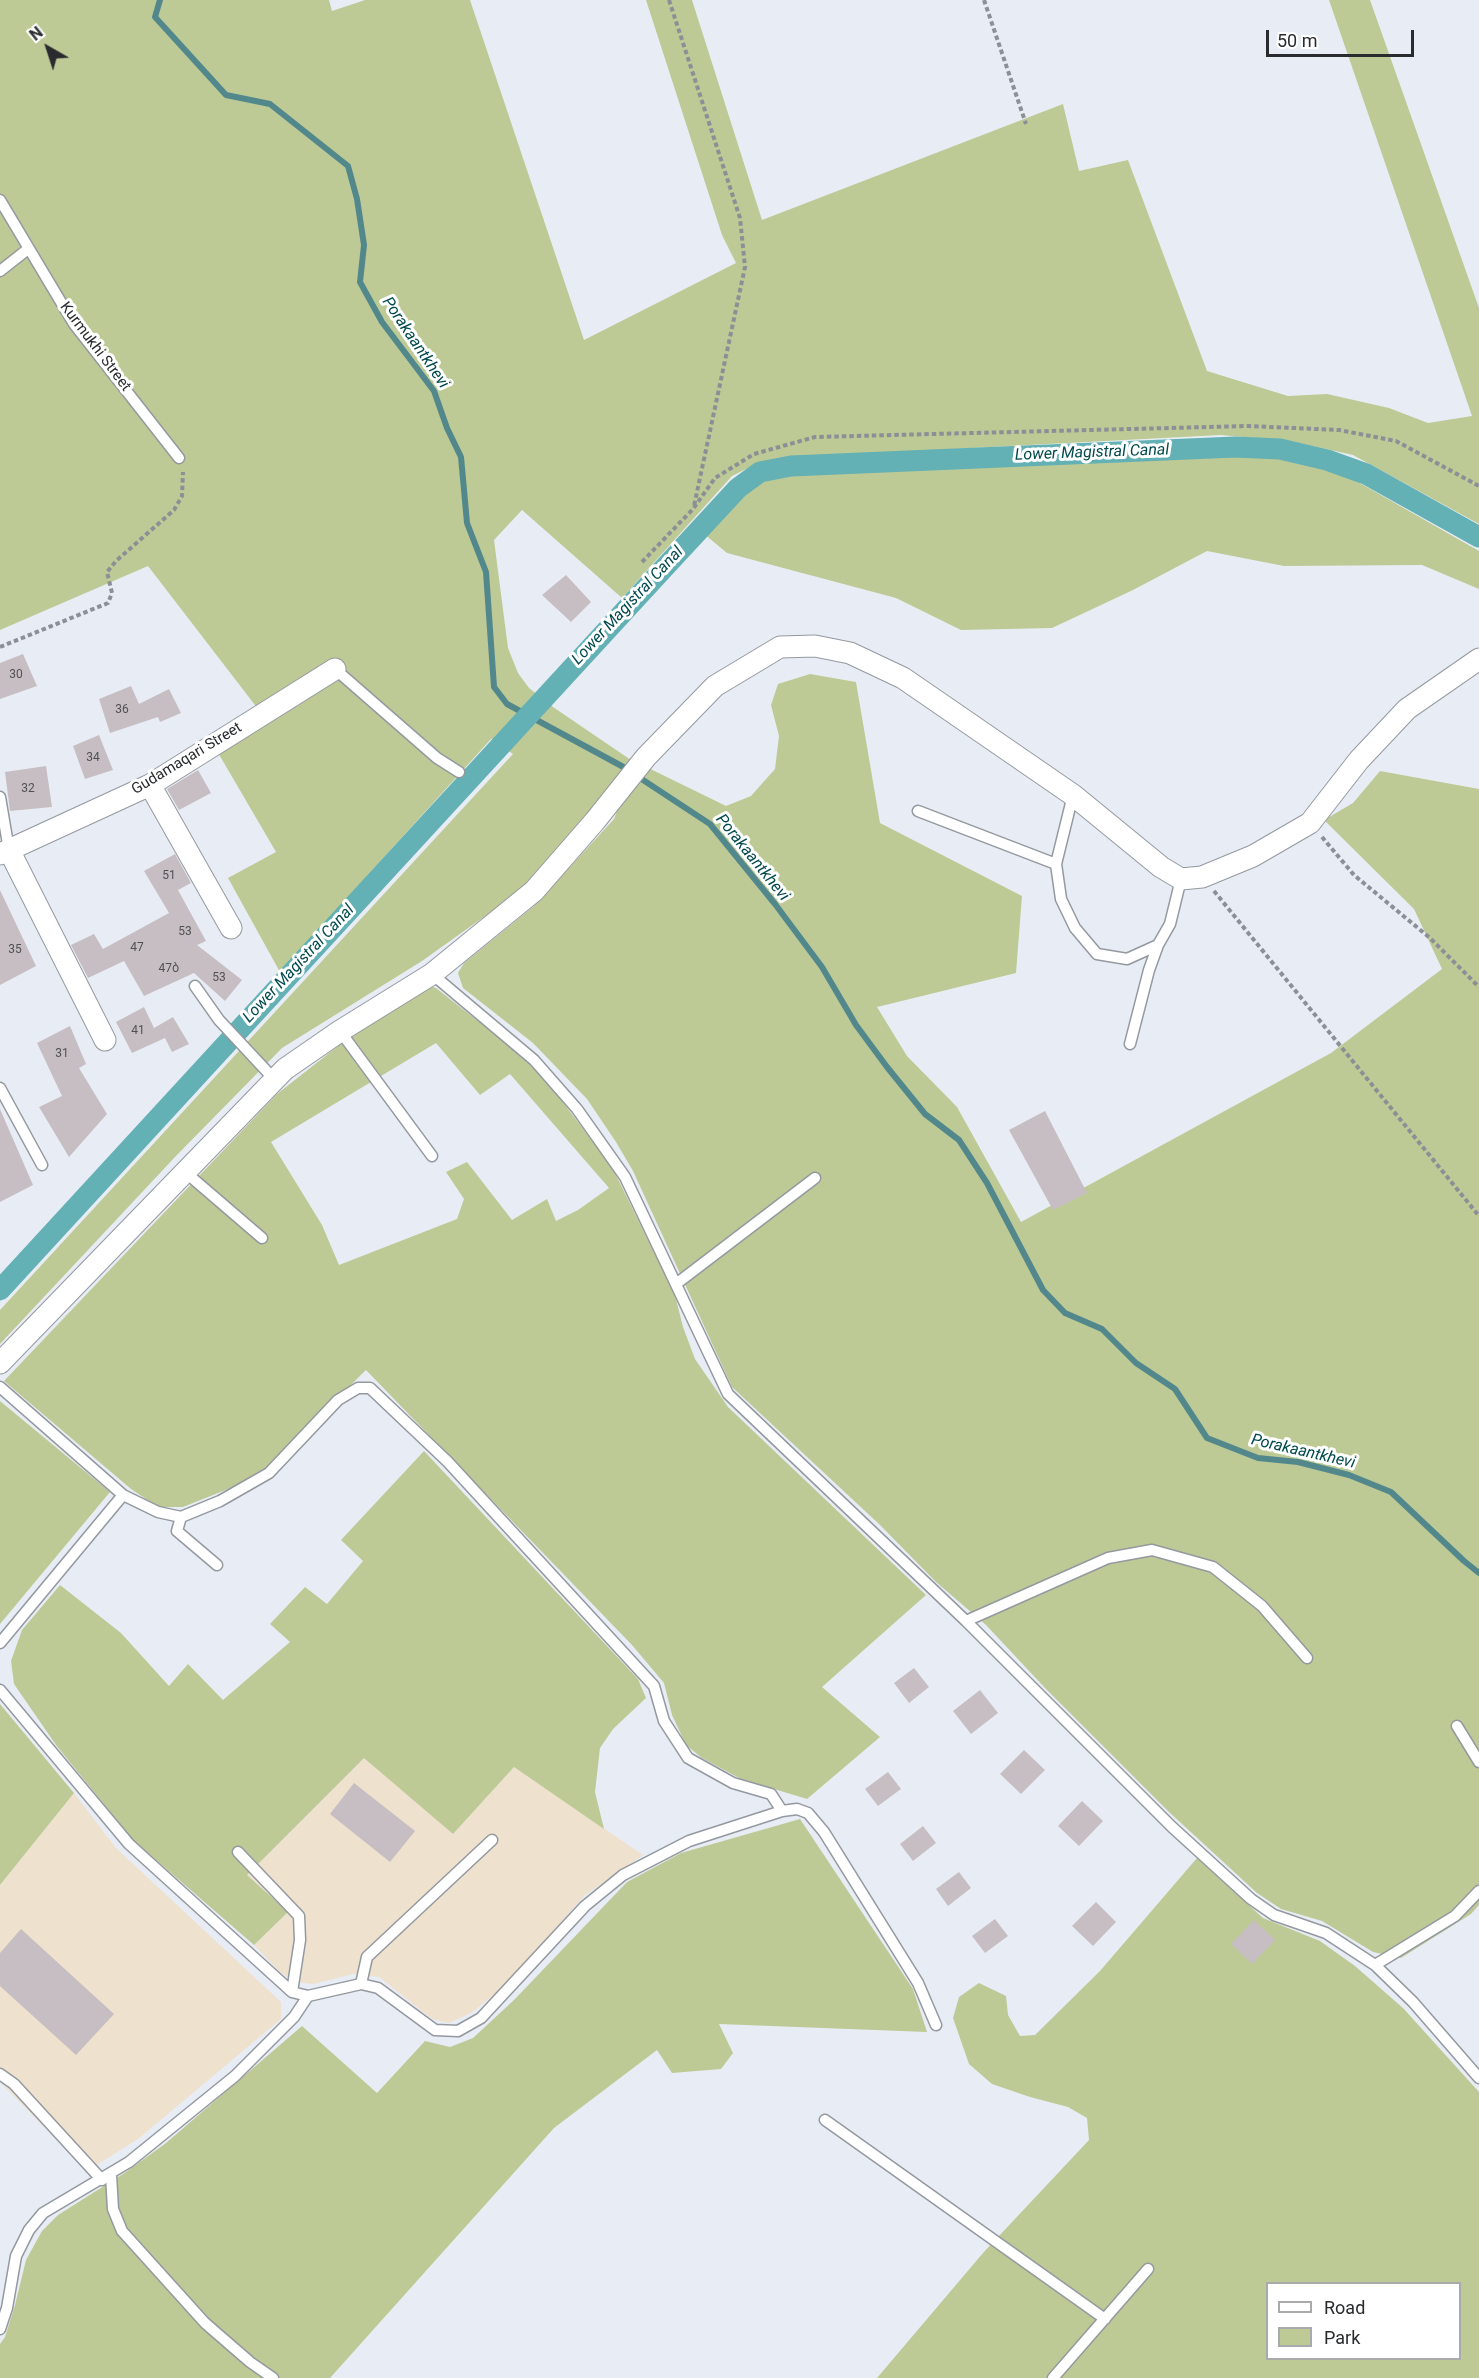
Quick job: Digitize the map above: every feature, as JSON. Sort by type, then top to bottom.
[{"type":"street","points":[[0,1363],[184,1172],[269,1073],[285,1069],[340,1031],[432,974],[534,891],[595,821],[646,757],[716,686],[780,647],[815,646],[850,653],[903,678],[1073,795],[1161,867],[1181,879],[1202,877],[1253,856],[1310,823],[1359,760],[1407,709],[1479,659]]},
{"type":"street","name":"Gudamaqari Street","points":[[4,852],[150,785],[335,669]]},
{"type":"street","points":[[150,785],[231,928]]},
{"type":"street","points":[[4,852],[105,1040]]},
{"type":"lane","name":"Kurmukhi Street","points":[[0,200],[74,324],[180,458]]},
{"type":"lane","points":[[0,271],[28,249]]},
{"type":"lane","points":[[335,669],[437,758],[459,772]]},
{"type":"lane","points":[[1073,795],[1056,864],[1061,898],[1075,928],[1097,954],[1127,959],[1158,945]]},
{"type":"lane","points":[[0,797],[4,852]]},
{"type":"lane","points":[[918,811],[1056,864]]},
{"type":"lane","points":[[1130,1044],[1149,970],[1158,945],[1170,924],[1181,879]]},
{"type":"lane","points":[[432,974],[534,1060],[577,1109],[626,1177],[729,1394],[966,1621],[1172,1827],[1251,1899],[1274,1915],[1326,1933],[1375,1965],[1413,2002],[1479,2078]]},
{"type":"lane","points":[[195,986],[219,1020],[269,1073]]},
{"type":"lane","points":[[340,1031],[432,1156]]},
{"type":"lane","points":[[0,1088],[42,1165]]},
{"type":"lane","points":[[184,1172],[262,1238]]},
{"type":"lane","points":[[676,1284],[815,1178]]},
{"type":"lane","points":[[0,1387],[123,1495],[158,1512],[181,1517],[220,1501],[270,1473],[338,1400],[358,1388],[370,1388],[448,1462],[654,1686],[664,1721],[688,1758],[733,1783],[771,1794],[782,1811]]},
{"type":"lane","points":[[0,1642],[123,1495]]},
{"type":"lane","points":[[181,1517],[177,1531],[217,1565]]},
{"type":"lane","points":[[966,1621],[1107,1558],[1152,1550],[1213,1567],[1262,1606],[1307,1658]]},
{"type":"lane","points":[[0,1690],[129,1844],[292,1992],[308,1996],[361,1984],[378,1988],[435,2030],[458,2031],[481,2018],[585,1906],[623,1875],[689,1841],[782,1811],[797,1809],[808,1813],[824,1832],[918,1983],[936,2025]]},
{"type":"lane","points":[[1457,1726],[1479,1762]]},
{"type":"lane","points":[[361,1984],[367,1956],[492,1840]]},
{"type":"lane","points":[[238,1852],[299,1916],[300,1940],[292,1992]]},
{"type":"lane","points":[[1375,1965],[1455,1916],[1479,1891]]},
{"type":"lane","points":[[0,2329],[7,2308],[16,2256],[29,2230],[43,2213],[129,2162],[235,2076],[294,2017],[308,1996]]},
{"type":"lane","points":[[0,2074],[14,2084],[106,2177],[113,2209],[122,2231],[205,2323],[250,2362],[273,2378]]},
{"type":"lane","points":[[825,2120],[1105,2319]]},
{"type":"lane","points":[[1053,2378],[1148,2270]]},
{"type":"path","points":[[669,0],[740,218],[746,267],[693,509]]},
{"type":"path","points":[[984,0],[1026,124]]},
{"type":"path","points":[[642,562],[693,509],[715,478],[754,454],[815,437],[1248,426],[1339,430],[1396,441],[1479,486]]},
{"type":"path","points":[[0,647],[108,603],[112,593],[107,572],[116,561],[174,510],[182,496],[183,473],[180,458]]},
{"type":"path","points":[[1310,823],[1354,875],[1430,938],[1479,987]]},
{"type":"path","points":[[1202,877],[1479,1216]]},
{"type":"shaded area","points":[[365,1757],[453,1834],[514,1767],[643,1855],[584,1896],[505,1986],[471,2013],[449,2023],[432,2019],[379,1977],[353,1974],[314,1984],[295,1982],[279,1971],[254,1945],[288,1912],[247,1875]]},
{"type":"shaded area","points":[[74,1793],[116,1848],[281,2002],[281,2019],[138,2139],[87,2171],[0,2082],[0,1885]]},
{"type":"green space","points":[[0,0],[329,0],[332,11],[365,0],[470,0],[584,340],[736,263],[722,235],[646,0],[692,0],[762,220],[1063,104],[1079,171],[1128,160],[1207,371],[1288,396],[1327,394],[1389,408],[1428,423],[1472,416],[1329,0],[1370,0],[1479,308],[1479,524],[1353,455],[1290,441],[1221,435],[971,448],[758,463],[732,476],[622,598],[522,510],[494,540],[508,648],[518,673],[529,688],[553,707],[628,758],[726,806],[751,796],[775,769],[779,736],[771,705],[778,684],[810,674],[856,682],[880,823],[1022,896],[1016,973],[877,1007],[907,1056],[957,1107],[1021,1222],[1331,1053],[1442,969],[1414,909],[1324,820],[1353,803],[1380,771],[1479,789],[1479,1905],[1471,1914],[1401,1958],[1373,1952],[1322,1921],[1281,1909],[1257,1893],[1169,1812],[1045,1688],[986,1625],[936,1582],[880,1525],[732,1387],[633,1171],[616,1142],[587,1099],[533,1043],[463,988],[458,973],[464,963],[533,907],[614,819],[623,795],[561,848],[523,889],[422,961],[282,1048],[175,1157],[0,1344],[0,1310],[513,754],[491,739],[280,972],[228,878],[276,852],[217,751],[268,722],[148,566],[0,630]]},
{"type":"green space","points":[[1200,455],[1283,455],[1337,470],[1479,551],[1479,589],[1422,565],[1284,566],[1207,551],[1133,590],[1052,628],[961,630],[896,598],[727,553],[703,533],[747,487],[769,476]]},
{"type":"green space","points":[[427,985],[436,988],[526,1059],[549,1084],[612,1167],[675,1295],[683,1327],[695,1359],[728,1407],[926,1595],[822,1687],[880,1737],[807,1799],[741,1779],[702,1758],[686,1745],[672,1715],[664,1683],[632,1645],[366,1370],[270,1465],[233,1487],[183,1507],[158,1507],[131,1489],[4,1381],[277,1094],[342,1043]],"holes":[[[436,1043],[480,1095],[510,1074],[609,1188],[578,1210],[556,1221],[547,1199],[512,1220],[467,1162],[446,1172],[464,1199],[457,1219],[339,1265],[322,1225],[271,1142]]]},
{"type":"green space","points":[[0,1401],[110,1492],[0,1624]]},
{"type":"green space","points":[[424,1451],[638,1679],[646,1698],[613,1729],[600,1748],[595,1792],[604,1829],[514,1767],[453,1834],[364,1758],[247,1875],[288,1912],[254,1945],[133,1840],[56,1745],[14,1684],[11,1661],[22,1630],[60,1585],[121,1633],[169,1686],[188,1664],[223,1700],[290,1642],[270,1624],[305,1587],[327,1604],[363,1561],[341,1540]]},
{"type":"green space","points":[[0,1704],[74,1793],[0,1885]]},
{"type":"green space","points":[[800,1819],[913,1989],[927,2032],[719,2024],[733,2053],[721,2069],[672,2073],[657,2050],[554,2128],[330,2378],[0,2378],[0,2344],[5,2337],[15,2305],[26,2260],[42,2231],[58,2215],[126,2172],[166,2143],[302,2026],[377,2093],[425,2041],[450,2047],[473,2038],[514,2000],[627,1882],[681,1853]]},
{"type":"green space","points":[[1197,1858],[1263,1918],[1320,1941],[1355,1966],[1403,2008],[1479,2092],[1479,2378],[877,2378],[983,2253],[1089,2140],[1087,2118],[1068,2107],[992,2084],[969,2064],[953,2018],[959,1997],[979,1983],[1006,1996],[1008,2015],[1020,2036],[1035,2035],[1100,1971]]},
{"type":"building","points":[[566,575],[591,602],[571,622],[542,595]]},
{"type":"building","points":[[23,654],[37,686],[0,699],[0,663]]},
{"type":"building","points":[[131,686],[139,704],[169,689],[181,713],[160,722],[158,717],[110,733],[99,699]]},
{"type":"building","points":[[99,735],[113,770],[85,779],[73,746]]},
{"type":"building","points":[[46,766],[52,807],[10,811],[5,772]]},
{"type":"building","points":[[198,770],[211,793],[179,810],[167,789]]},
{"type":"building","points":[[175,854],[191,883],[178,890],[206,941],[197,945],[242,980],[225,1001],[194,973],[144,996],[124,961],[88,978],[71,945],[94,934],[103,949],[169,913],[144,871]]},
{"type":"building","points":[[0,890],[36,966],[0,985]]},
{"type":"building","points":[[144,1007],[154,1028],[173,1017],[189,1044],[172,1052],[165,1038],[132,1053],[116,1022]]},
{"type":"building","points":[[70,1026],[86,1064],[79,1068],[107,1114],[69,1157],[39,1107],[62,1096],[37,1043]]},
{"type":"building","points":[[0,1109],[33,1185],[0,1202]]},
{"type":"building","points":[[1045,1111],[1087,1193],[1053,1210],[1009,1130]]},
{"type":"building","points":[[914,1668],[929,1687],[909,1703],[894,1683]]},
{"type":"building","points":[[980,1690],[998,1713],[971,1734],[953,1711]]},
{"type":"building","points":[[1024,1750],[1045,1770],[1021,1794],[1000,1774]]},
{"type":"building","points":[[888,1772],[901,1789],[878,1806],[865,1789]]},
{"type":"building","points":[[354,1783],[415,1831],[390,1862],[330,1814]]},
{"type":"building","points":[[1082,1801],[1103,1821],[1079,1846],[1058,1826]]},
{"type":"building","points":[[923,1826],[936,1843],[913,1861],[900,1844]]},
{"type":"building","points":[[959,1872],[971,1888],[948,1906],[936,1889]]},
{"type":"building","points":[[1096,1902],[1116,1922],[1093,1946],[1072,1926]]},
{"type":"building","points":[[995,1919],[1008,1936],[985,1953],[972,1936]]},
{"type":"building","points":[[1254,1920],[1275,1940],[1252,1964],[1231,1944]]},
{"type":"building","points":[[21,1929],[114,2014],[76,2055],[0,1986],[0,1953]]},
{"type":"waterway","name":"Porakaantkhevi","points":[[160,0],[155,17],[226,95],[270,104],[348,166],[357,199],[364,245],[360,282],[382,322],[434,391],[447,428],[461,457],[467,523],[486,572],[494,687],[507,704],[629,770]]},
{"type":"waterway","name":"Lower Magistral Canal","points":[[0,1290],[738,488],[760,472],[791,466],[1235,447],[1280,449],[1327,460],[1366,474],[1479,537]]},
{"type":"waterway","name":"Porakaantkhevi","points":[[637,776],[710,824],[775,904],[822,967],[856,1025],[887,1067],[925,1114],[959,1140],[987,1183],[1043,1290],[1065,1313],[1102,1329],[1136,1363],[1175,1389],[1207,1438],[1258,1458],[1298,1462],[1349,1475],[1391,1492],[1479,1573]]}]
